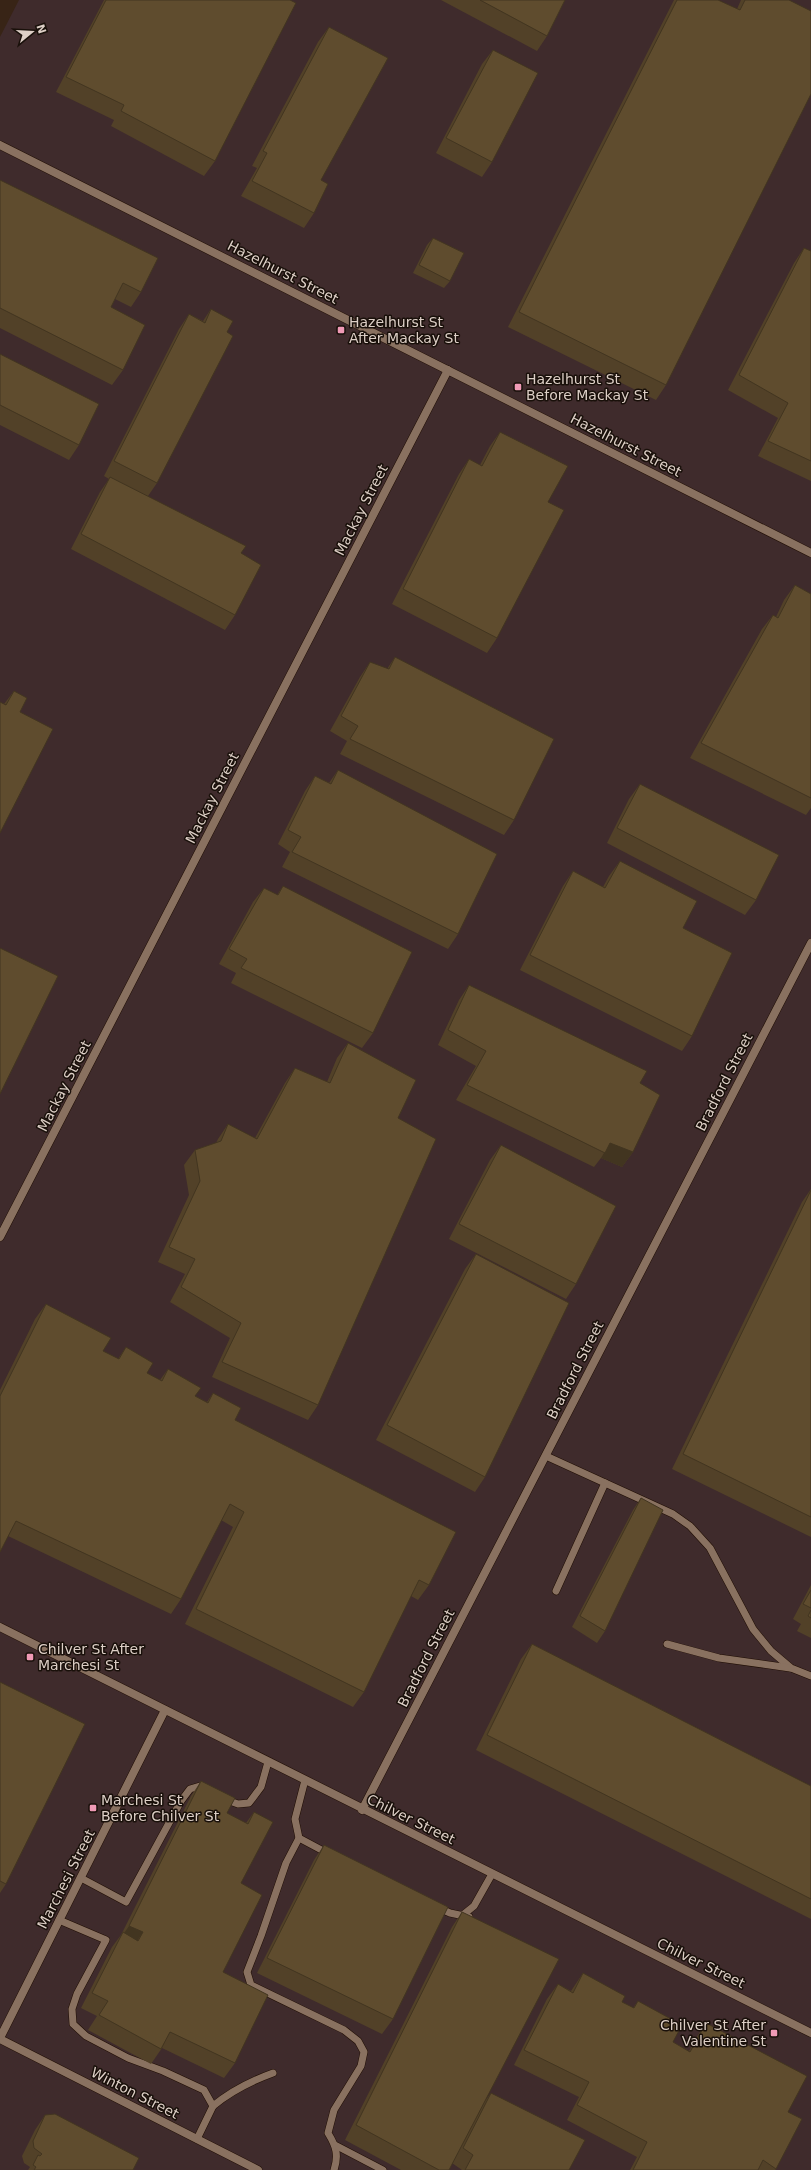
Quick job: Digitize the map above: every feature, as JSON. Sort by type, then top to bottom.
[{"type":"street","name":"Hazelhurst Street","points":[[0,145],[811,553]]},
{"type":"street","name":"Mackay Street","points":[[0,1238],[448,370]]},
{"type":"street","name":"Bradford Street","points":[[362,1810],[811,943]]},
{"type":"street","name":"Chilver Street","points":[[0,1627],[362,1810],[811,2033]]},
{"type":"street","name":"Marchesi Street","points":[[0,2039],[166,1710]]},
{"type":"street","name":"Winton Street","points":[[0,2039],[258,2170]]},
{"type":"lane","points":[[546,1456],[673,1514],[690,1526],[710,1548],[753,1629],[771,1651],[791,1668]]},
{"type":"lane","points":[[556,1591],[606,1483]]},
{"type":"lane","points":[[667,1644],[719,1658],[791,1668],[811,1676]]},
{"type":"lane","points":[[81,1878],[126,1902],[185,1795],[190,1789],[200,1786],[215,1795],[238,1804],[249,1803],[261,1787],[268,1762]]},
{"type":"lane","points":[[305,1780],[295,1820],[299,1838],[286,1863],[247,1972],[250,1985],[266,1994],[344,2030],[358,2041],[364,2052],[361,2066],[334,2110],[328,2133],[335,2145],[338,2159],[334,2170]]},
{"type":"lane","points":[[299,1838],[337,1858]]},
{"type":"lane","points":[[464,1914],[474,1906],[492,1874]]},
{"type":"lane","points":[[429,1902],[450,1913],[464,1914],[478,1921]]},
{"type":"lane","points":[[59,1920],[106,1940],[76,1994],[72,2009],[73,2024],[86,2036],[128,2058],[163,2071],[204,2090],[213,2106]]},
{"type":"lane","points":[[197,2139],[213,2106],[248,2082],[273,2072]]},
{"type":"lane","points":[[335,2145],[383,2170]]},
{"type":"shaded area","points":[[19,0],[811,0],[811,2170],[0,2170],[0,37]]},
{"type":"building","points":[[106,0],[290,0],[296,3],[215,161],[121,111],[124,105],[66,77]]},
{"type":"building","points":[[480,0],[565,0],[547,36]]},
{"type":"building","points":[[677,0],[718,0],[740,10],[745,0],[789,0],[811,11],[811,94],[666,385],[519,312]]},
{"type":"building","points":[[329,27],[388,58],[321,180],[328,184],[314,213],[252,181],[267,153],[263,151]]},
{"type":"building","points":[[493,50],[538,73],[492,162],[446,138]]},
{"type":"building","points":[[0,180],[158,258],[141,292],[123,283],[111,307],[145,325],[123,370],[0,308]]},
{"type":"building","points":[[433,238],[464,253],[450,281],[419,265]]},
{"type":"building","points":[[804,248],[811,251],[811,461],[768,441],[788,403],[739,375]]},
{"type":"building","points":[[211,309],[233,321],[227,332],[233,336],[157,483],[114,461],[189,314],[205,323]]},
{"type":"building","points":[[0,354],[99,404],[79,445],[0,405]]},
{"type":"building","points":[[500,432],[568,466],[548,502],[564,510],[497,638],[403,589],[469,459],[482,466]]},
{"type":"building","points":[[110,477],[246,546],[241,553],[261,565],[235,615],[81,534]]},
{"type":"building","points":[[795,585],[811,594],[811,798],[701,743],[773,615],[778,618]]},
{"type":"building","points":[[395,657],[554,739],[514,820],[350,739],[358,726],[341,716],[370,662],[389,669]]},
{"type":"building","points":[[14,691],[27,698],[20,712],[53,729],[0,833],[0,702],[6,705]]},
{"type":"building","points":[[338,770],[497,854],[458,934],[292,852],[301,837],[288,830],[315,776],[331,784]]},
{"type":"building","points":[[640,784],[779,855],[756,900],[617,828]]},
{"type":"building","points":[[620,861],[697,901],[683,928],[732,953],[692,1036],[530,955],[573,871],[605,888]]},
{"type":"building","points":[[283,886],[412,952],[373,1033],[241,968],[247,959],[229,949],[264,888],[278,895]]},
{"type":"building","points":[[0,948],[58,976],[0,1094]]},
{"type":"building","points":[[469,985],[647,1071],[640,1083],[660,1095],[633,1152],[610,1143],[605,1153],[467,1085],[486,1051],[448,1030]]},
{"type":"building","points":[[348,1043],[416,1080],[398,1118],[436,1139],[318,1405],[222,1362],[241,1323],[181,1287],[195,1259],[169,1247],[200,1181],[195,1150],[221,1141],[228,1124],[257,1139],[295,1068],[330,1083]]},
{"type":"building","points":[[501,1145],[616,1206],[576,1284],[459,1224]]},
{"type":"building","points":[[811,1190],[811,1517],[683,1454]]},
{"type":"building","points":[[476,1254],[569,1303],[485,1477],[387,1425]]},
{"type":"building","points":[[46,1304],[111,1338],[103,1351],[119,1359],[126,1347],[153,1363],[147,1373],[162,1381],[168,1369],[201,1388],[195,1396],[208,1403],[213,1393],[241,1408],[235,1420],[456,1532],[429,1585],[419,1580],[364,1692],[196,1609],[244,1512],[230,1504],[181,1599],[16,1521],[0,1552],[0,1396]]},
{"type":"building","points":[[641,1498],[663,1510],[605,1631],[580,1616]]},
{"type":"building","points":[[811,1590],[811,1608],[803,1604]]},
{"type":"building","points":[[811,1610],[811,1618],[808,1616]]},
{"type":"building","points":[[532,1644],[811,1786],[811,1899],[487,1735]]},
{"type":"building","points":[[0,1682],[85,1724],[6,1884],[0,1881]]},
{"type":"building","points":[[201,1781],[235,1798],[227,1813],[248,1824],[254,1812],[273,1822],[241,1883],[262,1895],[223,1972],[268,1995],[235,2063],[170,2032],[161,2049],[99,2015],[108,2001],[92,1993],[123,1932],[138,1941],[143,1932],[129,1926]]},
{"type":"building","points":[[324,1845],[448,1907],[393,2019],[267,1958]]},
{"type":"building","points":[[462,1912],[559,1959],[449,2170],[439,2170],[356,2125]]},
{"type":"building","points":[[583,1973],[625,1996],[622,2002],[634,2008],[638,2001],[682,2025],[673,2042],[690,2052],[706,2023],[807,2076],[788,2112],[802,2119],[776,2169],[763,2160],[758,2170],[633,2170],[647,2142],[577,2105],[589,2082],[524,2050],[558,1984],[573,1993]]},
{"type":"building","points":[[491,2093],[585,2140],[569,2170],[465,2170],[473,2155],[463,2148]]},
{"type":"building","points":[[55,2114],[139,2158],[133,2170],[34,2170],[36,2167],[33,2165],[38,2155],[40,2156],[42,2154],[34,2148],[33,2141],[45,2115]]},
{"type":"place","name":"Hazelhurst St After Mackay St","points":[[341,330]]},
{"type":"place","name":"Hazelhurst St Before Mackay St","points":[[518,387]]},
{"type":"place","name":"Chilver St After Marchesi St","points":[[30,1657]]},
{"type":"place","name":"Marchesi St Before Chilver St","points":[[93,1808]]},
{"type":"place","name":"Chilver St After Valentine St","points":[[774,2033]]}]
